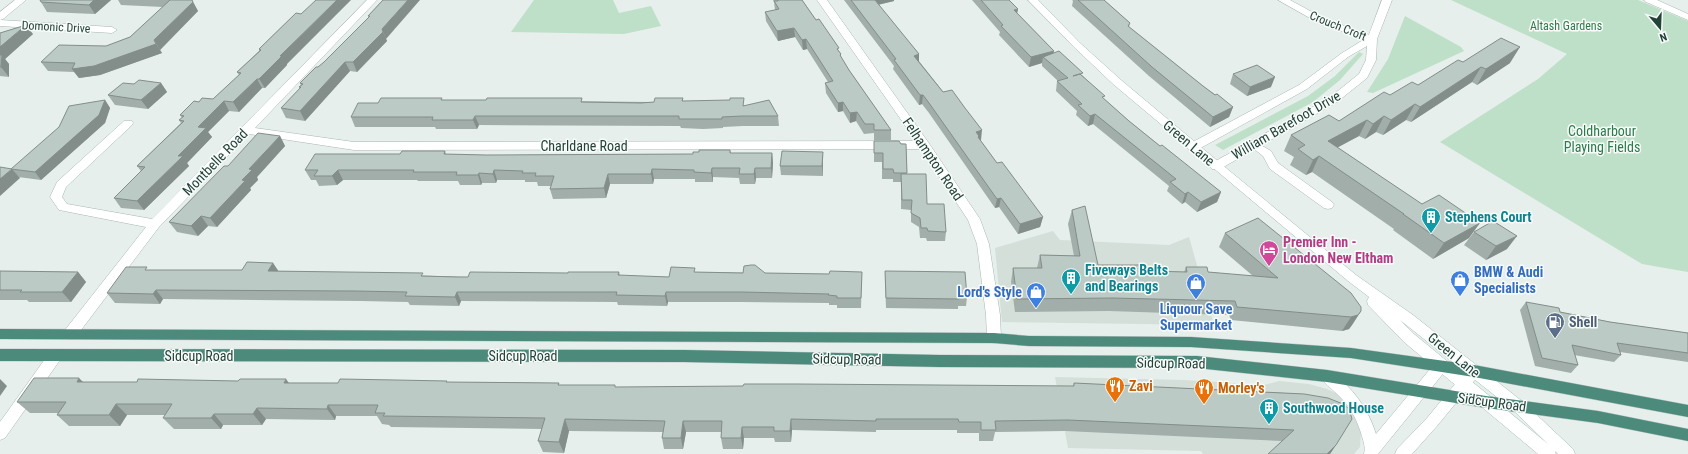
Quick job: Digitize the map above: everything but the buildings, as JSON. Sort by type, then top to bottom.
[{"type":"highway","name":"Sidcup Road","points":[[0,334],[994,338],[1029,341],[1191,342],[1351,353],[1474,371],[1688,410]]},
{"type":"highway","name":"Sidcup Road","points":[[0,356],[684,356],[940,361],[1196,362],[1327,376],[1486,402],[1598,417],[1688,434]]},
{"type":"street","name":"Domonic Drive","points":[[0,17],[21,0]]},
{"type":"street","name":"Montbelle Road","points":[[70,334],[155,224],[372,0]]},
{"type":"street","name":"Felhampton Road","points":[[822,0],[924,144],[974,219],[982,244],[993,314],[994,338]]},
{"type":"street","name":"Green Lane","points":[[1033,0],[1077,45],[1193,147],[1352,278],[1408,319],[1518,406],[1568,454]]},
{"type":"street","name":"Crouch Croft","points":[[1283,0],[1320,20],[1372,39]]},
{"type":"street","name":"William Barefoot Drive","points":[[1216,166],[1333,100],[1363,76],[1371,60],[1372,39],[1387,0]]},
{"type":"street","points":[[1649,0],[1688,17]]},
{"type":"street","name":"Domonic Drive","points":[[0,24],[112,30]]},
{"type":"street","name":"William Barefoot Drive","points":[[1193,147],[1303,87],[1345,55],[1372,39]]},
{"type":"street","points":[[128,123],[61,185],[56,197],[63,207],[155,224]]},
{"type":"street","name":"Charldane Road","points":[[246,130],[354,146],[924,144]]},
{"type":"street","points":[[1254,145],[1267,154],[1274,166],[1328,205]]},
{"type":"street","name":"Green Lane","points":[[1352,278],[1409,338],[1549,454]]},
{"type":"street","points":[[0,434],[55,356]]},
{"type":"street","points":[[1372,451],[1441,366]]},
{"type":"street","points":[[1402,454],[1474,371]]},
{"type":"street","points":[[1327,376],[1343,389],[1358,406],[1366,422],[1372,451]]},
{"type":"shaded area","points":[[1053,231],[1060,240],[1169,245],[1189,237],[1214,325],[1002,322],[995,248]]},
{"type":"shaded area","points":[[1055,377],[1184,380],[1264,385],[1279,381],[1309,384],[1327,389],[1340,395],[1350,403],[1361,431],[1360,447],[1354,454],[1203,454],[1201,451],[1068,448]]},
{"type":"green space","points":[[534,0],[613,0],[619,13],[651,6],[661,26],[624,34],[511,32]]},
{"type":"green space","name":"Coldharbour Playing Fields","points":[[1451,0],[1638,0],[1688,21],[1688,272],[1642,264],[1440,142],[1538,79],[1567,54]]},
{"type":"green space","points":[[1405,16],[1461,47],[1464,51],[1373,93],[1367,92],[1388,59]]},
{"type":"green space","points":[[1359,52],[1363,54],[1340,80],[1313,102],[1223,150],[1215,145],[1308,96],[1335,76]]},
{"type":"place","name":"Stephens Court","points":[[1431,234]]},
{"type":"place","name":"Premier Inn - London New Eltham","points":[[1269,267]]},
{"type":"place","name":"Fiveways Belts and Bearings","points":[[1071,295]]},
{"type":"place","name":"BMW & Audi Specialists","points":[[1460,297]]},
{"type":"place","name":"Liquour Save Supermarket","points":[[1196,300]]},
{"type":"place","name":"Lord's Style","points":[[1036,309]]},
{"type":"place","name":"Shell","points":[[1555,339]]},
{"type":"place","name":"Zavi","points":[[1115,403]]},
{"type":"place","name":"Morley's","points":[[1204,405]]},
{"type":"place","name":"Southwood House","points":[[1269,425]]},
{"type":"park label","name":"Altash Gardens","points":[[1566,26]]}]
